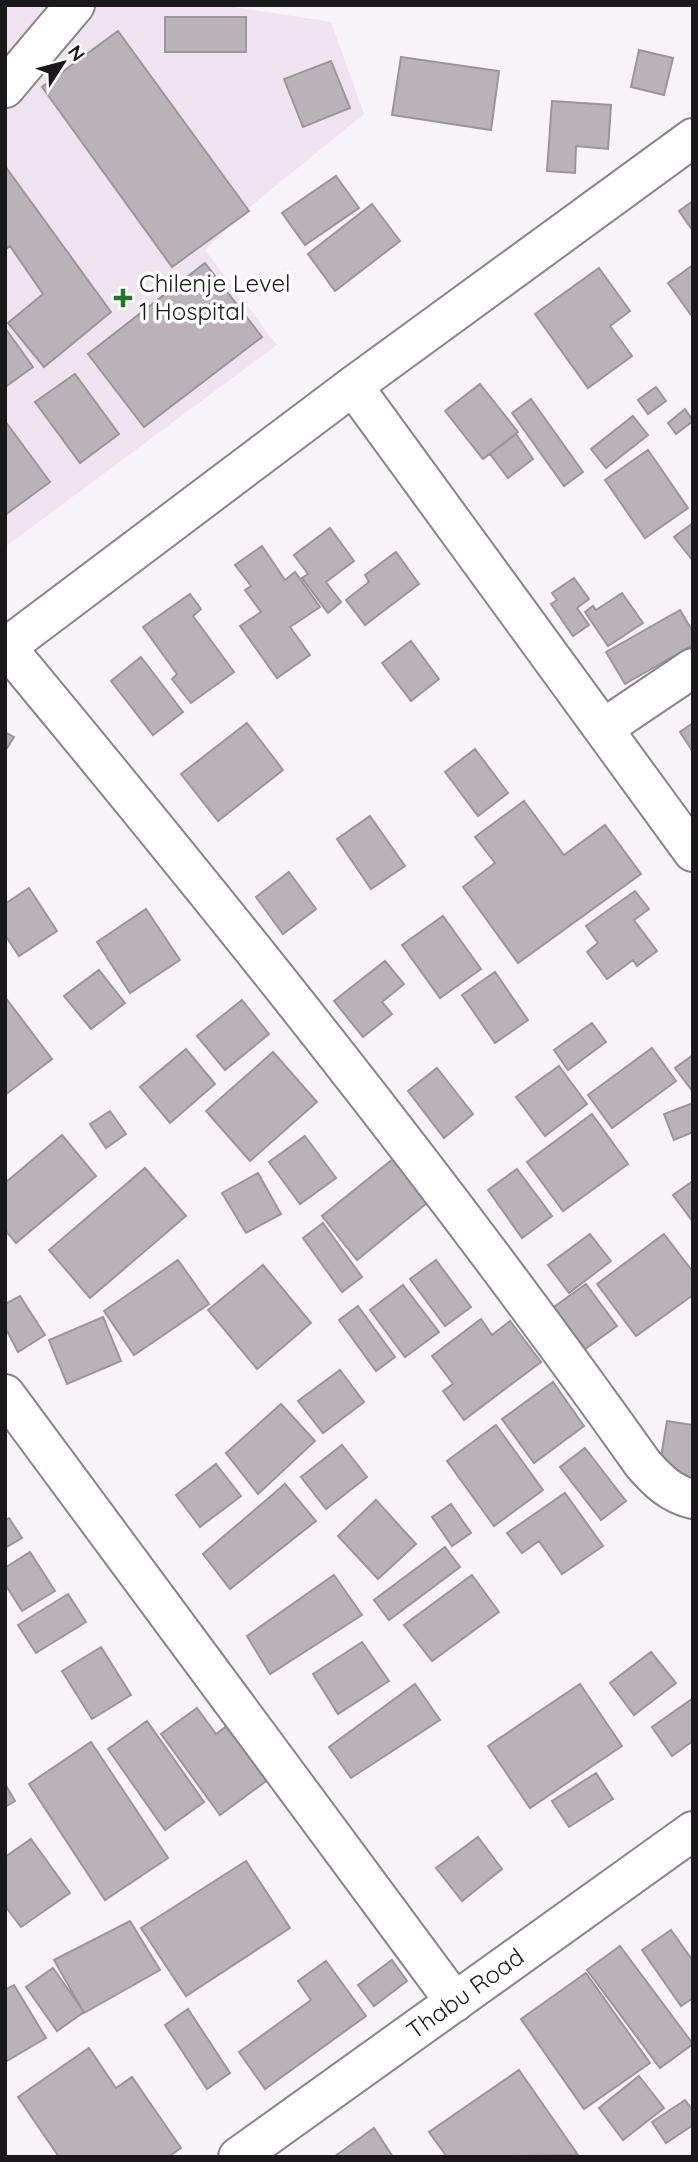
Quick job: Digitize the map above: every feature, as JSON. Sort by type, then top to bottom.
[{"type":"street","points":[[5,88],[75,5]]},
{"type":"street","points":[[693,138],[354,386],[6,647],[148,818],[438,1183],[643,1464],[659,1483],[681,1496],[693,1499]]},
{"type":"street","points":[[354,386],[693,852]]},
{"type":"street","points":[[604,728],[693,668]]},
{"type":"street","points":[[5,1394],[455,2002]]},
{"type":"street","name":"Thabu Road","points":[[238,2157],[693,1831]]},
{"type":"shaded area","name":"Chilenje Level 1 Hospital","points":[[5,5],[221,5],[331,22],[364,114],[251,206],[205,250],[277,345],[5,547]]},
{"type":"building","points":[[165,17],[246,17],[246,52],[165,52]]},
{"type":"building","points":[[118,31],[249,211],[172,267],[42,87]]},
{"type":"building","points":[[639,50],[673,58],[664,95],[631,87]]},
{"type":"building","points":[[401,57],[499,71],[491,130],[392,115]]},
{"type":"building","points":[[331,61],[350,108],[303,127],[284,79]]},
{"type":"building","points":[[552,101],[611,105],[608,149],[576,146],[575,173],[547,171]]},
{"type":"building","points":[[5,166],[111,312],[44,367],[8,323],[43,294],[10,246],[5,250]]},
{"type":"building","points":[[336,176],[359,208],[305,245],[282,213]]},
{"type":"building","points":[[693,201],[693,231],[679,211]]},
{"type":"building","points":[[372,204],[400,241],[335,291],[308,254]]},
{"type":"building","points":[[205,263],[262,337],[144,427],[88,354]]},
{"type":"building","points":[[693,265],[693,314],[691,315],[668,283]]},
{"type":"building","points":[[599,268],[630,311],[610,326],[632,356],[588,388],[535,314]]},
{"type":"building","points":[[5,328],[33,367],[5,387]]},
{"type":"building","points":[[75,374],[119,434],[80,463],[35,402]]},
{"type":"building","points":[[480,384],[518,432],[483,459],[445,411]]},
{"type":"building","points":[[656,387],[666,401],[648,414],[638,400]]},
{"type":"building","points":[[531,399],[583,472],[564,486],[512,413]]},
{"type":"building","points":[[685,409],[693,421],[676,434],[668,423]]},
{"type":"building","points":[[633,416],[648,435],[606,468],[591,449]]},
{"type":"building","points":[[5,421],[50,482],[5,515]]},
{"type":"building","points":[[516,434],[533,459],[508,478],[490,454]]},
{"type":"building","points":[[648,450],[688,508],[645,538],[605,480]]},
{"type":"building","points":[[693,523],[693,561],[674,537]]},
{"type":"building","points":[[330,528],[354,561],[326,582],[341,602],[328,613],[302,578],[308,574],[294,555]]},
{"type":"building","points":[[262,546],[285,580],[295,572],[320,607],[290,627],[310,655],[277,678],[240,626],[261,612],[245,590],[251,586],[235,565]]},
{"type":"building","points":[[396,552],[419,584],[365,625],[346,600],[369,582],[365,575]]},
{"type":"building","points":[[574,578],[589,599],[577,608],[589,625],[573,636],[551,604],[557,600],[552,593]]},
{"type":"building","points":[[622,593],[643,623],[608,646],[585,612],[593,606],[596,610]]},
{"type":"building","points":[[190,594],[201,609],[193,616],[234,672],[191,703],[172,679],[177,674],[143,627]]},
{"type":"building","points":[[680,610],[693,632],[693,645],[625,684],[606,652]]},
{"type":"building","points":[[411,641],[439,679],[411,701],[382,663]]},
{"type":"building","points":[[141,657],[183,712],[153,735],[111,681]]},
{"type":"building","points":[[247,723],[283,770],[218,821],[181,774]]},
{"type":"building","points":[[693,723],[693,752],[680,732]]},
{"type":"building","points":[[5,732],[14,737],[5,751]]},
{"type":"building","points":[[475,749],[508,793],[478,816],[445,772]]},
{"type":"building","points":[[524,801],[564,855],[605,825],[641,874],[518,963],[463,887],[495,863],[475,837]]},
{"type":"building","points":[[370,816],[405,866],[371,889],[337,839]]},
{"type":"building","points":[[289,872],[316,909],[283,934],[256,897]]},
{"type":"building","points":[[29,888],[57,931],[19,956],[5,935],[5,904]]},
{"type":"building","points":[[635,891],[649,909],[634,920],[657,951],[637,966],[633,960],[607,979],[587,952],[598,943],[586,926]]},
{"type":"building","points":[[146,909],[180,960],[130,993],[97,942]]},
{"type":"building","points":[[443,916],[481,969],[440,998],[402,945]]},
{"type":"building","points":[[385,961],[404,984],[382,1002],[392,1014],[363,1037],[334,1001]]},
{"type":"building","points":[[99,970],[125,1003],[91,1029],[64,996]]},
{"type":"building","points":[[495,972],[528,1020],[495,1043],[462,995]]},
{"type":"building","points":[[5,997],[52,1059],[5,1095]]},
{"type":"building","points":[[242,1000],[269,1034],[225,1070],[197,1036]]},
{"type":"building","points":[[592,1023],[606,1042],[568,1070],[554,1050]]},
{"type":"building","points":[[652,1048],[676,1081],[612,1128],[588,1095]]},
{"type":"building","points":[[186,1049],[215,1084],[170,1123],[140,1087]]},
{"type":"building","points":[[273,1052],[317,1102],[250,1161],[206,1111]]},
{"type":"building","points":[[693,1055],[693,1092],[675,1068]]},
{"type":"building","points":[[559,1066],[587,1104],[545,1136],[516,1097]]},
{"type":"building","points":[[437,1068],[473,1114],[444,1138],[408,1091]]},
{"type":"building","points":[[693,1103],[693,1132],[674,1140],[664,1114]]},
{"type":"building","points":[[110,1111],[126,1134],[106,1148],[90,1124]]},
{"type":"building","points":[[592,1114],[628,1164],[563,1211],[527,1162]]},
{"type":"building","points":[[62,1135],[96,1176],[16,1243],[5,1230],[5,1183]]},
{"type":"building","points":[[305,1136],[336,1178],[300,1204],[269,1162]]},
{"type":"building","points":[[393,1159],[427,1203],[357,1260],[322,1216]]},
{"type":"building","points":[[145,1168],[186,1216],[90,1298],[49,1250]]},
{"type":"building","points":[[517,1169],[552,1216],[522,1238],[488,1190]]},
{"type":"building","points":[[258,1173],[281,1214],[246,1233],[222,1193]]},
{"type":"building","points":[[693,1181],[693,1222],[673,1195]]},
{"type":"building","points":[[323,1223],[362,1277],[342,1292],[303,1238]]},
{"type":"building","points":[[590,1234],[611,1261],[569,1293],[548,1265]]},
{"type":"building","points":[[664,1234],[693,1272],[693,1295],[636,1336],[597,1284]]},
{"type":"building","points":[[178,1260],[209,1304],[134,1355],[104,1311]]},
{"type":"building","points":[[436,1260],[471,1307],[445,1326],[410,1279]]},
{"type":"building","points":[[263,1265],[311,1323],[257,1369],[208,1310]]},
{"type":"building","points":[[586,1284],[617,1326],[585,1349],[554,1307]]},
{"type":"building","points":[[403,1285],[439,1332],[405,1357],[370,1310]]},
{"type":"building","points":[[20,1296],[45,1335],[18,1352],[5,1327],[5,1304]]},
{"type":"building","points":[[358,1306],[395,1357],[376,1371],[339,1320]]},
{"type":"building","points":[[103,1317],[121,1361],[67,1384],[49,1340]]},
{"type":"building","points":[[481,1319],[492,1335],[510,1321],[541,1362],[464,1420],[443,1391],[453,1384],[432,1356]]},
{"type":"building","points":[[340,1370],[364,1402],[323,1433],[298,1401]]},
{"type":"building","points":[[553,1382],[584,1426],[534,1463],[502,1419]]},
{"type":"building","points":[[281,1404],[315,1441],[258,1494],[226,1453]]},
{"type":"building","points":[[667,1421],[693,1425],[693,1481],[658,1475]]},
{"type":"building","points":[[496,1425],[543,1490],[494,1526],[447,1461]]},
{"type":"building","points":[[342,1445],[367,1477],[326,1509],[301,1477]]},
{"type":"building","points":[[585,1448],[626,1501],[601,1520],[560,1467]]},
{"type":"building","points":[[216,1464],[241,1496],[200,1527],[176,1495]]},
{"type":"building","points":[[285,1484],[316,1521],[230,1589],[203,1554]]},
{"type":"building","points":[[565,1493],[603,1546],[562,1574],[539,1541],[522,1553],[507,1533]]},
{"type":"building","points":[[376,1500],[416,1544],[378,1579],[338,1536]]},
{"type":"building","points":[[451,1504],[471,1533],[452,1546],[432,1517]]},
{"type":"building","points":[[9,1518],[22,1538],[5,1548],[5,1520]]},
{"type":"building","points":[[445,1547],[460,1567],[389,1620],[374,1600]]},
{"type":"building","points":[[30,1552],[55,1591],[22,1611],[5,1584],[5,1568]]},
{"type":"building","points":[[334,1575],[362,1615],[270,1674],[247,1636]]},
{"type":"building","points":[[472,1575],[499,1612],[432,1661],[404,1625]]},
{"type":"building","points":[[68,1594],[86,1622],[36,1653],[18,1625]]},
{"type":"building","points":[[362,1642],[389,1681],[338,1714],[313,1674]]},
{"type":"building","points":[[101,1647],[131,1695],[92,1719],[62,1671]]},
{"type":"building","points":[[651,1652],[676,1683],[634,1715],[610,1683]]},
{"type":"building","points":[[415,1684],[440,1720],[351,1778],[329,1747]]},
{"type":"building","points":[[580,1684],[622,1746],[530,1808],[488,1746]]},
{"type":"building","points":[[692,1699],[693,1741],[672,1756],[652,1727]]},
{"type":"building","points":[[197,1708],[216,1734],[228,1725],[269,1779],[220,1815],[161,1734]]},
{"type":"building","points":[[147,1721],[204,1802],[165,1830],[108,1749]]},
{"type":"building","points":[[91,1742],[168,1858],[105,1900],[29,1784]]},
{"type":"building","points":[[596,1773],[613,1799],[569,1827],[552,1801]]},
{"type":"building","points":[[5,1784],[15,1801],[5,1807]]},
{"type":"building","points":[[478,1837],[502,1869],[462,1901],[436,1868]]},
{"type":"building","points":[[31,1839],[70,1893],[21,1927],[5,1906],[5,1857]]},
{"type":"building","points":[[246,1861],[290,1928],[186,1996],[141,1928]]},
{"type":"building","points":[[130,1921],[160,1970],[84,2013],[54,1960]]},
{"type":"building","points":[[671,1930],[693,1961],[693,1998],[681,2006],[642,1950]]},
{"type":"building","points":[[620,1946],[693,2044],[660,2068],[587,1970]]},
{"type":"building","points":[[392,1960],[407,1981],[374,2006],[358,1985]]},
{"type":"building","points":[[326,1961],[366,2016],[265,2089],[239,2052],[311,2000],[298,1981]]},
{"type":"building","points":[[53,1968],[84,2012],[57,2031],[26,1987]]},
{"type":"building","points":[[586,1973],[650,2063],[584,2109],[521,2019]]},
{"type":"building","points":[[14,1985],[46,2038],[5,2062],[5,1990]]},
{"type":"building","points":[[188,2009],[230,2073],[207,2089],[165,2025]]},
{"type":"building","points":[[89,2048],[116,2088],[132,2077],[181,2148],[168,2157],[59,2157],[18,2097]]},
{"type":"building","points":[[519,2070],[578,2155],[447,2157],[429,2132]]},
{"type":"building","points":[[639,2076],[664,2108],[623,2140],[599,2108]]},
{"type":"building","points":[[685,2100],[693,2111],[693,2125],[666,2143],[652,2122]]},
{"type":"building","points":[[374,2128],[393,2157],[334,2157]]},
{"type":"place","name":"Chilenje Level 1 Hospital","points":[[123,298]]}]
